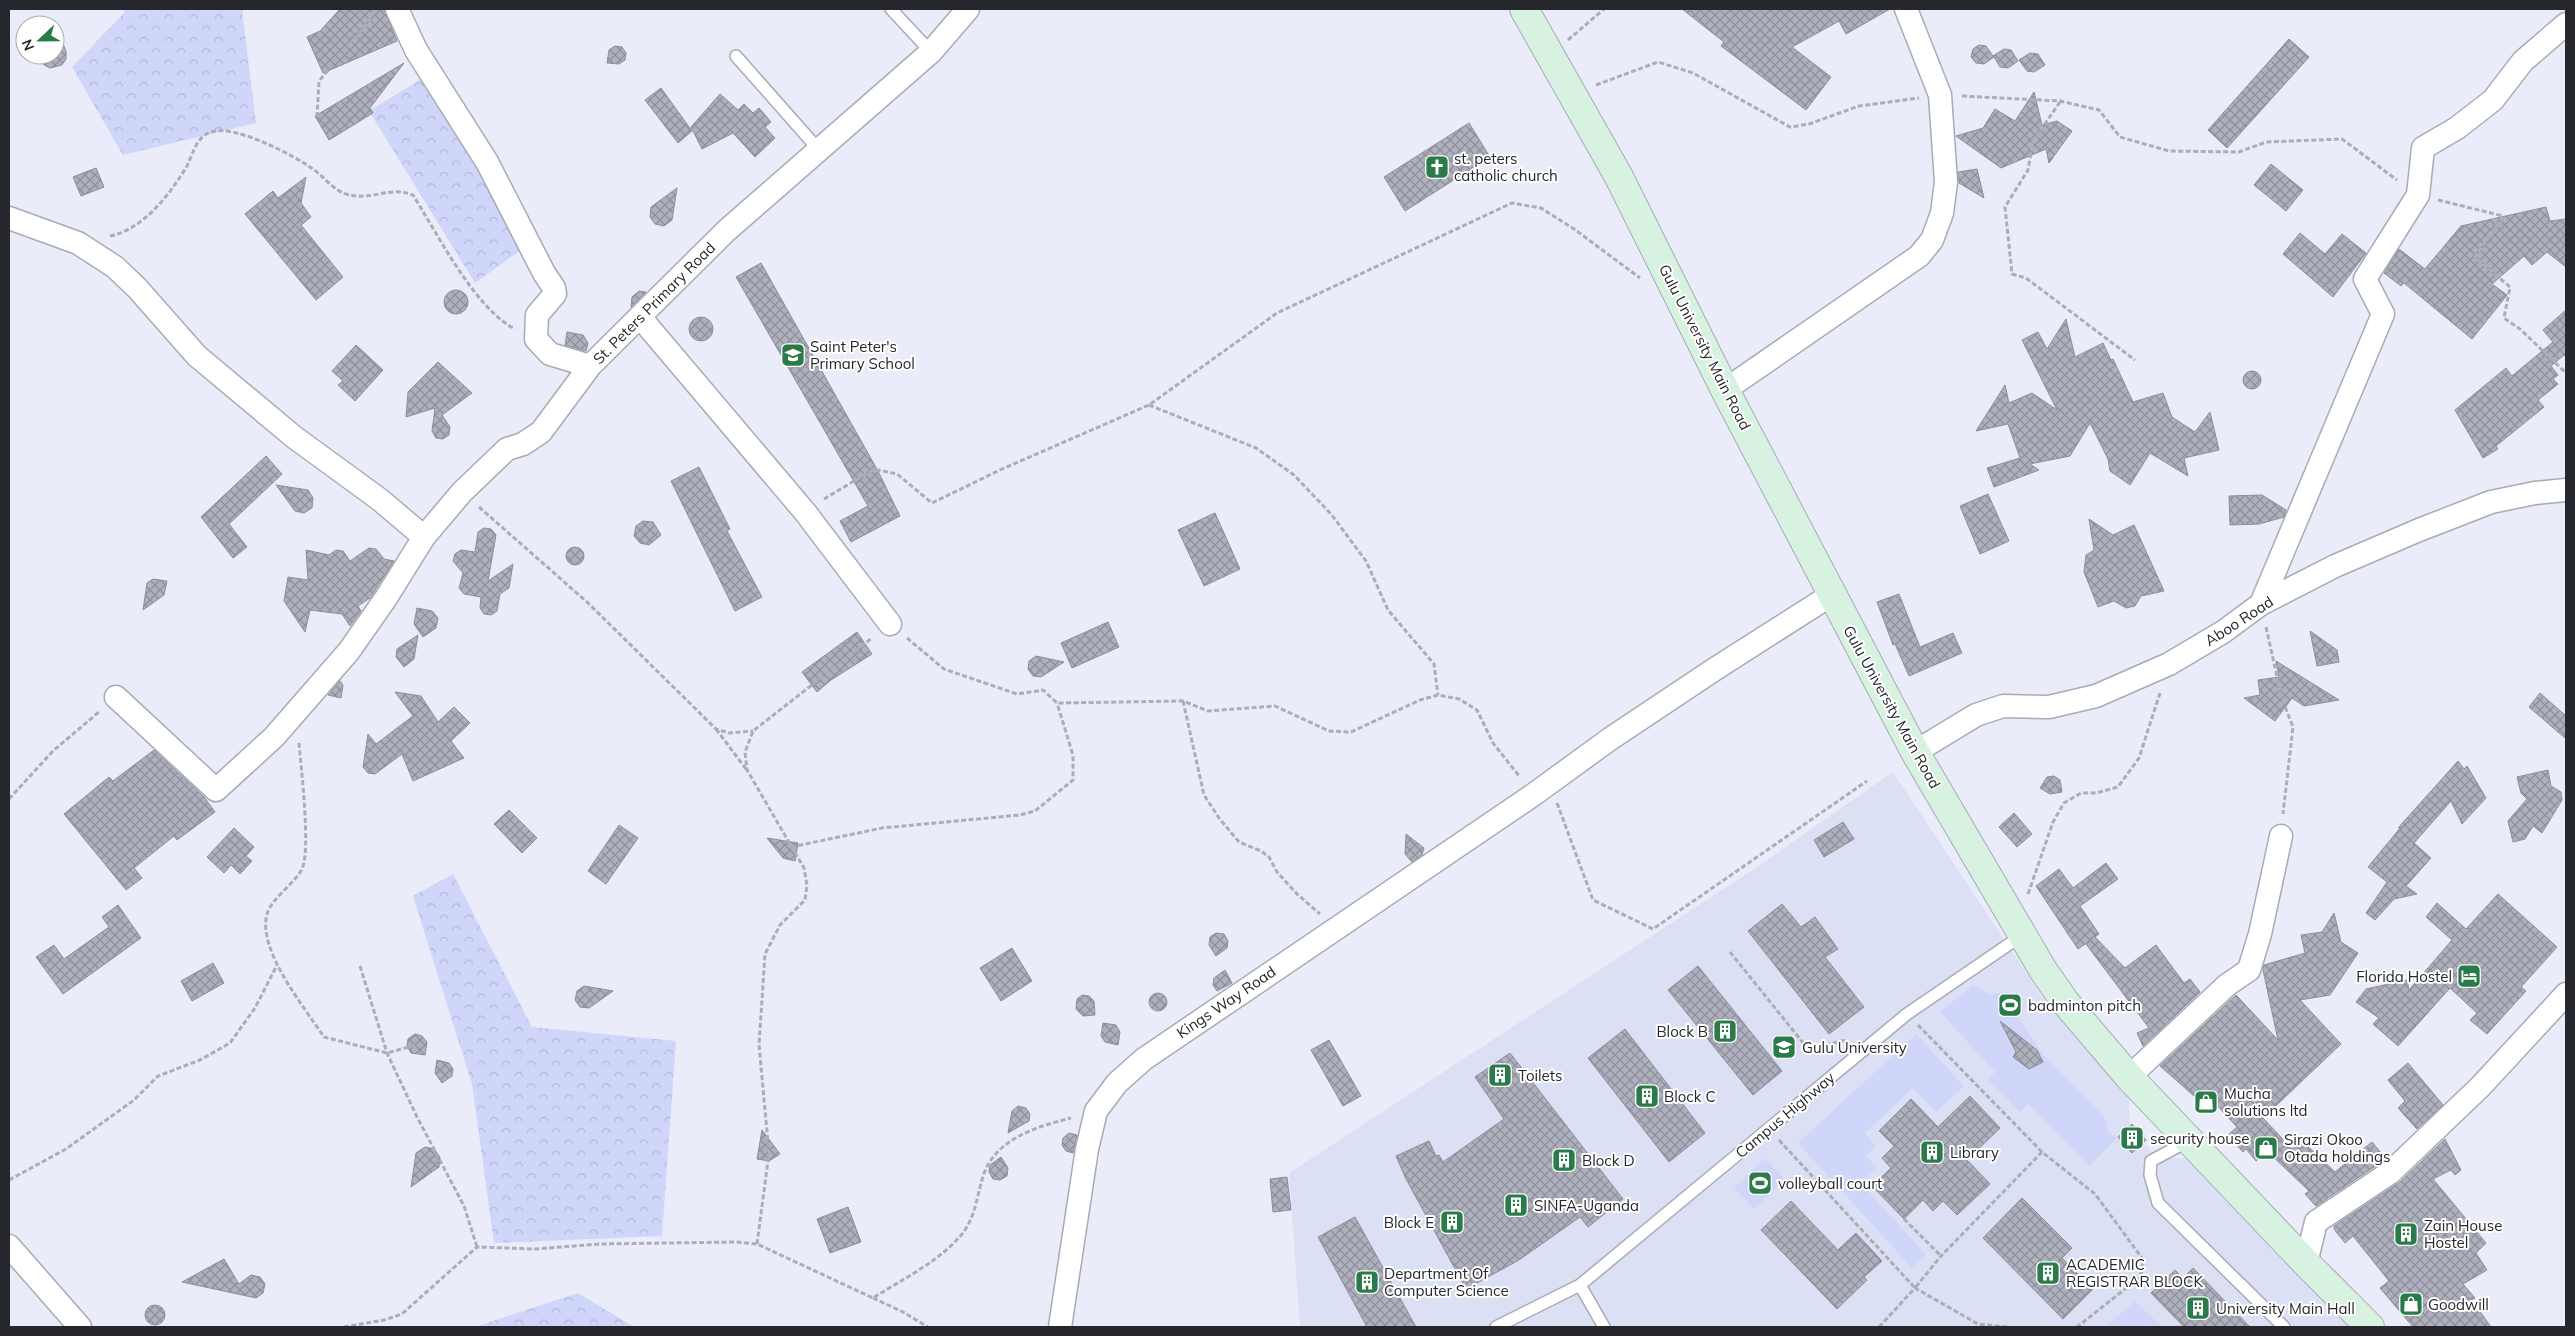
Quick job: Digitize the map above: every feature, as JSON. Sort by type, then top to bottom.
[{"type":"street","points":[[397,9],[416,50],[486,162],[544,273],[554,288],[555,294],[537,315],[536,339],[550,354],[590,366]]},
{"type":"street","name":"St. Peters Primary Road","points":[[116,697],[216,790],[274,737],[349,651],[386,598],[424,537],[462,492],[507,449],[523,444],[540,432],[590,366],[726,231],[930,52],[968,9]]},
{"type":"street","name":"Gulu University Main Road","points":[[1524,9],[1619,177],[1725,390],[1915,752],[2021,936],[2066,1003],[2129,1077],[2306,1263],[2370,1327]]},
{"type":"street","points":[[1725,390],[1919,256],[1932,240],[1942,213],[1946,182],[1940,95],[1906,9]]},
{"type":"street","points":[[2262,604],[2383,314],[2365,279],[2418,196],[2423,148],[2457,128],[2493,100],[2523,61],[2566,24]]},
{"type":"street","points":[[9,218],[78,243],[115,267],[138,288],[197,356],[294,437],[379,499],[424,537]]},
{"type":"street","points":[[640,317],[805,512],[890,624]]},
{"type":"street","name":"Aboo Road","points":[[1915,752],[1976,715],[2003,706],[2049,707],[2096,696],[2169,664],[2223,632],[2262,604],[2335,566],[2491,502],[2535,493],[2566,490]]},
{"type":"street","name":"Kings Way Road","points":[[1060,1327],[1086,1158],[1096,1111],[1117,1083],[1144,1059],[1336,927],[1541,789],[1715,668],[1831,595]]},
{"type":"street","points":[[2129,1077],[2227,986],[2249,970],[2260,934],[2281,836]]},
{"type":"street","points":[[2306,1263],[2316,1222],[2391,1172],[2480,1087],[2566,994]]},
{"type":"street","points":[[9,1246],[80,1327]]},
{"type":"lane","points":[[890,9],[930,52]]},
{"type":"lane","points":[[736,56],[819,150]]},
{"type":"lane","name":"Campus Highway","points":[[1496,1327],[1580,1285],[1907,1014],[2021,936]]},
{"type":"lane","points":[[2190,1140],[2151,1162],[2150,1175],[2158,1202],[2284,1327]]},
{"type":"lane","points":[[1580,1285],[1604,1327]]},
{"type":"path","points":[[317,117],[320,81],[369,21],[375,9]]},
{"type":"path","points":[[1551,55],[1604,9]]},
{"type":"path","points":[[1569,90],[1608,82],[1658,62],[1693,73],[1790,127],[1809,124],[1859,106],[1940,95],[2060,101],[2098,110],[2120,137],[2169,151],[2239,152],[2266,142],[2342,139],[2418,196],[2503,216],[2476,257],[2510,287],[2504,318],[2520,329],[2566,373]]},
{"type":"path","points":[[2060,101],[2033,141],[2028,170],[2004,207],[2012,274],[2026,278],[2135,360]]},
{"type":"path","points":[[78,243],[121,234],[156,208],[187,165],[200,140],[211,132],[236,133],[280,150],[313,169],[341,192],[363,198],[401,190],[413,194],[487,308],[505,324],[536,339]]},
{"type":"path","points":[[805,512],[874,469],[897,474],[932,503],[1002,469],[1149,405],[1277,313],[1512,203],[1541,208],[1574,229],[1643,280]]},
{"type":"path","points":[[1149,405],[1256,448],[1294,475],[1331,514],[1366,561],[1388,610],[1434,664],[1438,695]]},
{"type":"path","points":[[462,492],[587,602],[716,729],[747,770],[804,868],[807,885],[805,900],[780,925],[766,954],[758,1045],[769,1153],[757,1244]]},
{"type":"path","points":[[2262,604],[2282,699],[2294,727],[2281,836]]},
{"type":"path","points":[[747,770],[745,752],[753,731],[890,624],[944,669],[1017,694],[1043,690],[1057,703],[1073,755],[1073,780],[1035,811],[1020,815],[882,828],[791,847]]},
{"type":"path","points":[[2027,898],[2053,822],[2064,803],[2081,793],[2096,793],[2118,787],[2139,758],[2169,664]]},
{"type":"path","points":[[1057,703],[1183,701],[1208,711],[1276,706],[1329,731],[1351,732],[1420,700],[1438,695],[1460,699],[1477,710],[1493,743],[1541,789],[1593,900],[1653,929],[1867,782]]},
{"type":"path","points":[[9,799],[53,751],[116,697]]},
{"type":"path","points":[[1183,701],[1204,794],[1219,818],[1239,842],[1261,851],[1269,857],[1277,872],[1297,894],[1336,927]]},
{"type":"path","points":[[297,710],[306,842],[302,868],[267,913],[266,934],[277,965],[324,1037],[387,1053],[420,1044]]},
{"type":"path","points":[[716,729],[729,733],[753,731]]},
{"type":"path","points":[[1730,952],[1808,1049],[1886,1031]]},
{"type":"path","points":[[9,1180],[66,1149],[134,1100],[158,1076],[200,1060],[230,1043],[255,1008],[277,965]]},
{"type":"path","points":[[360,966],[387,1053],[417,1117],[464,1206],[477,1247]]},
{"type":"path","points":[[1907,1014],[2042,1152],[2095,1194],[2142,1258],[2143,1268],[2139,1278],[2077,1327]]},
{"type":"path","points":[[873,1298],[930,1263],[950,1247],[973,1215],[982,1178],[988,1162],[996,1151],[1020,1136],[1046,1124],[1096,1111]]},
{"type":"path","points":[[1769,1129],[1916,1288],[1978,1324],[2008,1327]]},
{"type":"path","points":[[1879,1327],[1916,1288],[1941,1256],[2042,1152]]},
{"type":"path","points":[[1904,1219],[1941,1256]]},
{"type":"path","points":[[344,1327],[402,1314],[477,1247],[535,1249],[599,1244],[736,1242],[757,1244],[903,1312],[928,1327]]},
{"type":"shaded area","name":"Gulu University","points":[[1893,772],[2041,995],[2129,1099],[2130,1129],[2156,1156],[2189,1159],[2353,1327],[1300,1327],[1289,1173],[1754,869]]},
{"type":"green space","points":[[122,9],[242,9],[256,123],[123,155],[72,67],[125,12]]},
{"type":"green space","points":[[441,67],[539,237],[475,283],[369,111]]},
{"type":"green space","points":[[453,874],[532,1027],[676,1041],[662,1236],[494,1243],[472,1084],[413,896]]},
{"type":"green space","points":[[1973,985],[1989,994],[1999,993],[2010,1005],[2044,1056],[2104,1117],[2109,1133],[2118,1137],[2089,1166],[2028,1104],[2020,1112],[1988,1079],[1995,1072],[1940,1012]]},
{"type":"green space","points":[[1916,1034],[1964,1086],[1936,1112],[1913,1088],[1865,1133],[1876,1146],[1866,1156],[1877,1168],[1861,1183],[1926,1255],[1912,1268],[1798,1143]]},
{"type":"green space","name":"volleyball court","points":[[1765,1158],[1785,1179],[1754,1209],[1734,1188]]},
{"type":"green space","points":[[578,1293],[634,1327],[475,1327]]},
{"type":"green space","points":[[2135,1301],[2162,1327],[2107,1325]]},
{"type":"building","points":[[340,9],[384,9],[397,41],[323,73],[307,37],[320,31]]},
{"type":"building","points":[[1682,9],[1890,9],[1846,34],[1839,21],[1792,47],[1831,77],[1806,110],[1721,46],[1724,42]]},
{"type":"building","points":[[2289,39],[2309,57],[2227,148],[2208,130]]},
{"type":"building","points":[[1979,45],[1986,46],[1993,56],[2004,49],[2011,50],[2018,61],[2008,68],[2000,67],[1994,57],[1984,64],[1976,63],[1971,57],[1973,49]]},
{"type":"building","points":[[615,46],[622,47],[626,53],[625,60],[619,64],[607,63],[609,50]]},
{"type":"building","points":[[2030,53],[2038,54],[2045,65],[2034,72],[2027,71],[2019,60]]},
{"type":"building","points":[[404,63],[370,108],[373,113],[329,140],[315,116]]},
{"type":"building","points":[[44,65],[62,65],[50,68]]},
{"type":"building","points":[[661,88],[692,131],[678,143],[645,100]]},
{"type":"building","points":[[2034,92],[2042,125],[2057,121],[2072,131],[2049,163],[2046,149],[2001,168],[1956,136],[1983,128],[1995,109],[2015,121]]},
{"type":"building","points":[[720,94],[738,110],[744,104],[753,113],[759,108],[771,122],[765,127],[775,138],[755,157],[733,133],[702,149],[691,127]]},
{"type":"building","name":"st. peters catholic church","points":[[1469,123],[1490,157],[1405,211],[1384,177]]},
{"type":"building","points":[[2271,164],[2303,190],[2286,211],[2254,185]]},
{"type":"building","points":[[96,168],[104,187],[81,196],[73,177]]},
{"type":"building","points":[[1977,169],[1984,198],[1959,183],[1958,172]]},
{"type":"building","points":[[306,177],[301,203],[311,217],[301,225],[343,277],[316,300],[245,214],[273,191],[278,198]]},
{"type":"building","points":[[677,188],[672,220],[664,226],[655,224],[650,217],[651,207]]},
{"type":"building","points":[[2546,207],[2550,221],[2566,219],[2566,267],[2547,252],[2532,265],[2524,256],[2492,284],[2507,295],[2472,339],[2404,283],[2401,286],[2384,273],[2399,249],[2425,269],[2461,226]]},
{"type":"building","points":[[2300,233],[2325,254],[2342,234],[2366,253],[2333,297],[2283,254]]},
{"type":"building","points":[[761,263],[878,471],[900,516],[851,542],[840,521],[868,506],[736,277]]},
{"type":"building","points":[[456,290],[465,293],[468,302],[465,311],[456,314],[447,311],[444,302],[447,293]]},
{"type":"building","points":[[639,291],[646,292],[631,307],[632,297]]},
{"type":"building","points":[[2566,310],[2566,357],[2564,355],[2551,366],[2558,375],[2553,379],[2558,384],[2538,400],[2544,407],[2496,446],[2498,449],[2483,458],[2455,410],[2506,368],[2512,376],[2553,342],[2543,330]]},
{"type":"building","points":[[701,317],[709,321],[713,329],[709,337],[701,341],[693,337],[689,329],[693,321]]},
{"type":"building","points":[[2066,319],[2075,357],[2103,343],[2111,360],[2113,359],[2133,402],[2163,393],[2172,417],[2195,432],[2210,412],[2219,450],[2184,458],[2188,476],[2150,453],[2130,485],[2110,471],[2108,459],[2090,423],[2070,456],[2030,464],[2039,470],[1994,487],[1987,468],[2020,458],[2008,424],[1976,431],[2005,385],[2009,403],[2032,393],[2057,410],[2022,340],[2038,332],[2047,349]]},
{"type":"building","points":[[567,332],[583,335],[588,343],[586,351],[565,345]]},
{"type":"building","points":[[356,345],[383,370],[355,401],[338,385],[343,381],[332,371]]},
{"type":"building","points":[[438,362],[472,393],[442,415],[450,427],[449,435],[443,439],[436,438],[432,431],[435,408],[406,417],[408,392]]},
{"type":"building","points":[[2252,371],[2258,374],[2261,380],[2258,386],[2252,389],[2246,386],[2243,380],[2246,374]]},
{"type":"building","points":[[266,456],[282,474],[229,524],[247,547],[233,558],[201,517]]},
{"type":"building","points":[[699,467],[730,529],[727,531],[762,597],[735,611],[671,481]]},
{"type":"building","points":[[276,485],[308,490],[313,498],[312,508],[304,513],[295,511]]},
{"type":"building","points":[[1988,494],[2009,541],[1980,554],[1960,506]]},
{"type":"building","points":[[2262,495],[2286,510],[2284,517],[2259,524],[2230,525],[2229,496]]},
{"type":"building","points":[[1215,513],[1240,569],[1204,586],[1178,530]]},
{"type":"building","points":[[2089,519],[2113,535],[2134,525],[2164,591],[2141,596],[2135,606],[2126,608],[2114,601],[2098,607],[2084,572],[2086,555],[2094,550]]},
{"type":"building","points":[[643,521],[653,522],[661,535],[649,545],[640,543],[634,536],[636,526]]},
{"type":"building","points":[[484,528],[491,529],[496,535],[488,581],[513,564],[509,588],[500,594],[497,611],[491,615],[484,614],[480,608],[481,597],[464,594],[459,588],[463,573],[453,561],[455,554],[461,550],[475,552],[478,532]]},
{"type":"building","points":[[571,547],[579,547],[584,552],[582,563],[571,565],[566,560],[566,552]]},
{"type":"building","points":[[369,548],[376,549],[384,559],[394,561],[370,598],[358,606],[361,611],[350,626],[342,614],[310,610],[305,632],[284,601],[288,577],[308,580],[306,550],[329,555],[336,550],[343,551],[350,561]]},
{"type":"building","points":[[153,579],[167,581],[164,595],[143,610],[147,583]]},
{"type":"building","points":[[1899,594],[1920,647],[1953,633],[1962,653],[1909,676],[1895,644],[1893,645],[1877,602]]},
{"type":"building","points":[[417,608],[432,611],[438,618],[436,628],[423,637],[414,624]]},
{"type":"building","points":[[1108,622],[1119,647],[1072,668],[1061,643]]},
{"type":"building","points":[[2310,631],[2337,650],[2339,662],[2317,666]]},
{"type":"building","points":[[857,632],[872,654],[831,680],[817,692],[802,672]]},
{"type":"building","points":[[418,635],[414,659],[404,667],[396,657],[397,649]]},
{"type":"building","points":[[1036,656],[1064,662],[1041,677],[1033,676],[1028,669],[1029,661]]},
{"type":"building","points":[[2276,661],[2339,700],[2304,706],[2292,698],[2275,721],[2244,698],[2260,695],[2258,680],[2279,677]]},
{"type":"building","points":[[340,681],[343,685],[341,698],[328,695]]},
{"type":"building","points":[[395,692],[421,696],[438,722],[454,707],[470,723],[451,741],[464,758],[413,781],[402,754],[375,774],[368,773],[363,767],[368,734],[376,744],[413,716]]},
{"type":"building","points":[[2540,693],[2566,716],[2566,739],[2529,707]]},
{"type":"building","points":[[154,750],[204,797],[215,812],[177,840],[174,836],[134,868],[142,878],[126,890],[64,814],[109,777],[113,781]]},
{"type":"building","points":[[2458,761],[2464,769],[2467,766],[2486,798],[2462,824],[2451,801],[2414,843],[2431,858],[2406,886],[2417,894],[2394,899],[2375,920],[2366,913],[2387,882],[2368,867],[2401,827],[2398,828]]},
{"type":"building","points":[[2548,770],[2551,786],[2561,792],[2562,800],[2542,833],[2533,826],[2525,839],[2513,842],[2508,821],[2527,799],[2521,793],[2517,777]]},
{"type":"building","points":[[2054,776],[2060,780],[2062,792],[2050,794],[2040,788],[2047,777]]},
{"type":"building","points":[[509,810],[537,838],[522,853],[494,824]]},
{"type":"building","points":[[2014,813],[2032,834],[2017,847],[1999,827]]},
{"type":"building","points":[[1843,822],[1854,839],[1824,857],[1814,840]]},
{"type":"building","points":[[619,825],[638,838],[606,884],[588,871]]},
{"type":"building","points":[[234,828],[254,847],[246,856],[252,861],[240,874],[231,865],[224,873],[207,857]]},
{"type":"building","points":[[1406,834],[1424,848],[1422,855],[1412,862],[1405,854]]},
{"type":"building","points":[[767,838],[798,843],[795,861],[783,858]]},
{"type":"building","points":[[2106,863],[2118,879],[2080,906],[2099,934],[2095,937],[2125,968],[2156,945],[2184,983],[2190,979],[2200,992],[2143,1046],[2137,1033],[2149,1028],[2086,944],[2091,940],[2078,949],[2036,886],[2059,869],[2073,888]]},
{"type":"building","points":[[2498,894],[2557,947],[2521,987],[2526,991],[2487,1034],[2470,1020],[2477,1013],[2450,988],[2398,1046],[2373,1024],[2379,1018],[2356,1002],[2366,989],[2407,980],[2409,990],[2452,940],[2426,917],[2437,903],[2466,929]]},
{"type":"building","points":[[1782,904],[1801,927],[1815,917],[1838,949],[1825,957],[1864,1007],[1829,1034],[1748,931]]},
{"type":"building","points":[[118,905],[141,938],[63,994],[36,957],[54,945],[64,959],[109,927],[102,917]]},
{"type":"building","points":[[2334,913],[2341,942],[2358,953],[2330,995],[2300,1000],[2341,1044],[2263,1118],[2292,1149],[2301,1140],[2335,1172],[2372,1142],[2386,1159],[2316,1206],[2305,1194],[2309,1191],[2267,1151],[2256,1161],[2246,1149],[2243,1152],[2228,1135],[2237,1127],[2213,1101],[2209,1104],[2198,1092],[2194,1096],[2160,1066],[2236,995],[2278,1040],[2263,970],[2264,965],[2305,953],[2301,935],[2322,932]]},
{"type":"building","points":[[1216,933],[1224,934],[1228,941],[1227,948],[1216,956],[1209,945],[1210,937]]},
{"type":"building","points":[[1012,948],[1032,981],[1001,1001],[980,968]]},
{"type":"building","points":[[213,963],[224,983],[192,1001],[181,981]]},
{"type":"building","name":"Block B","points":[[1698,966],[1782,1071],[1753,1095],[1668,990]]},
{"type":"building","points":[[1225,970],[1232,983],[1217,991],[1213,985],[1214,978]]},
{"type":"building","points":[[584,986],[613,991],[589,1008],[580,1007],[575,1000],[577,991]]},
{"type":"building","points":[[1154,993],[1162,993],[1167,998],[1165,1009],[1154,1011],[1149,1006],[1149,998]]},
{"type":"building","points":[[1082,995],[1089,996],[1094,1001],[1095,1015],[1083,1016],[1076,1009],[1077,999]]},
{"type":"building","points":[[2000,1021],[2037,1050],[2043,1062],[2029,1069],[2013,1057],[2016,1052]]},
{"type":"building","points":[[1103,1023],[1116,1025],[1120,1032],[1118,1045],[1105,1042],[1101,1036]]},
{"type":"building","name":"Block C","points":[[1625,1029],[1705,1133],[1669,1162],[1588,1058]]},
{"type":"building","points":[[415,1034],[422,1036],[427,1042],[425,1055],[411,1053],[407,1046],[408,1039]]},
{"type":"building","points":[[1329,1040],[1361,1096],[1343,1106],[1311,1050]]},
{"type":"building","points":[[1510,1053],[1623,1199],[1588,1227],[1580,1217],[1519,1260],[1466,1289],[1406,1179],[1396,1156],[1429,1141],[1436,1156],[1439,1155],[1443,1162],[1504,1119],[1475,1077]]},
{"type":"building","points":[[437,1060],[449,1063],[453,1069],[452,1076],[442,1083],[435,1073]]},
{"type":"building","points":[[2408,1063],[2443,1105],[2417,1129],[2398,1108],[2405,1101],[2388,1080]]},
{"type":"building","name":"Library","points":[[1970,1096],[2000,1128],[1967,1160],[1990,1184],[1957,1215],[1943,1201],[1933,1211],[1923,1200],[1904,1219],[1872,1186],[1891,1168],[1882,1158],[1894,1146],[1879,1131],[1911,1099],[1938,1127]]},
{"type":"building","points":[[1018,1106],[1026,1108],[1030,1114],[1029,1121],[1008,1133],[1012,1111]]},
{"type":"building","name":"security house","points":[[2132,1124],[2146,1140],[2132,1153],[2118,1137]]},
{"type":"building","points":[[762,1130],[780,1154],[769,1161],[757,1159]]},
{"type":"building","points":[[1069,1133],[1077,1135],[1073,1153],[1066,1151],[1062,1145],[1063,1138]]},
{"type":"building","points":[[2445,1139],[2461,1170],[2455,1175],[2451,1170],[2433,1179],[2486,1243],[2476,1253],[2487,1270],[2463,1284],[2475,1298],[2472,1300],[2491,1327],[2413,1327],[2380,1288],[2389,1281],[2353,1236],[2345,1243],[2334,1229],[2334,1226],[2400,1182]]},
{"type":"building","points":[[425,1147],[434,1149],[440,1157],[439,1167],[411,1187],[416,1153]]},
{"type":"building","points":[[1001,1157],[1008,1168],[1007,1176],[1000,1180],[993,1179],[989,1172],[990,1165]]},
{"type":"building","points":[[1287,1177],[1291,1210],[1273,1212],[1270,1179]]},
{"type":"building","name":"ACADEMIC REGISTRAR BLOCK","points":[[2022,1198],[2072,1248],[2062,1258],[2093,1289],[2063,1319],[1983,1238]]},
{"type":"building","points":[[1791,1201],[1838,1250],[1856,1233],[1882,1261],[1864,1277],[1867,1280],[1837,1309],[1761,1230]]},
{"type":"building","points":[[848,1207],[861,1242],[830,1253],[817,1219]]},
{"type":"building","name":"Department Of Computer Science","points":[[1355,1217],[1416,1327],[1367,1327],[1318,1237]]},
{"type":"building","points":[[224,1259],[239,1284],[251,1275],[260,1277],[265,1284],[263,1293],[256,1298],[182,1282]]},
{"type":"building","name":"University Main Hall","points":[[2193,1268],[2250,1327],[2184,1327],[2151,1293],[2175,1270],[2183,1278]]},
{"type":"building","points":[[155,1305],[162,1308],[165,1315],[162,1322],[155,1325],[148,1322],[145,1315],[148,1308]]},
{"type":"place","name":"st. peters catholic church","points":[[1437,167]]},
{"type":"place","name":"Saint Peter's Primary School","points":[[793,355]]},
{"type":"place","name":"Florida Hostel","points":[[2469,976]]},
{"type":"place","name":"badminton pitch","points":[[2010,1005]]},
{"type":"place","name":"Block B","points":[[1725,1031]]},
{"type":"place","name":"Gulu University","points":[[1784,1047]]},
{"type":"place","name":"Toilets","points":[[1500,1075]]},
{"type":"place","name":"Block C","points":[[1647,1096]]},
{"type":"place","name":"Mucha solutions ltd","points":[[2206,1102]]},
{"type":"place","name":"security house","points":[[2132,1138]]},
{"type":"place","name":"Sirazi Okoo Otada holdings","points":[[2266,1148]]},
{"type":"place","name":"Library","points":[[1932,1152]]},
{"type":"place","name":"Block D","points":[[1564,1160]]},
{"type":"place","name":"volleyball court","points":[[1760,1183]]},
{"type":"place","name":"SINFA-Uganda","points":[[1516,1205]]},
{"type":"place","name":"Block E","points":[[1452,1222]]},
{"type":"place","name":"Zain House Hostel","points":[[2406,1234]]},
{"type":"place","name":"ACADEMIC REGISTRAR BLOCK","points":[[2048,1273]]},
{"type":"place","name":"Department Of Computer Science","points":[[1367,1282]]},
{"type":"place","name":"Goodwill","points":[[2411,1304]]},
{"type":"place","name":"University Main Hall","points":[[2198,1308]]}]
